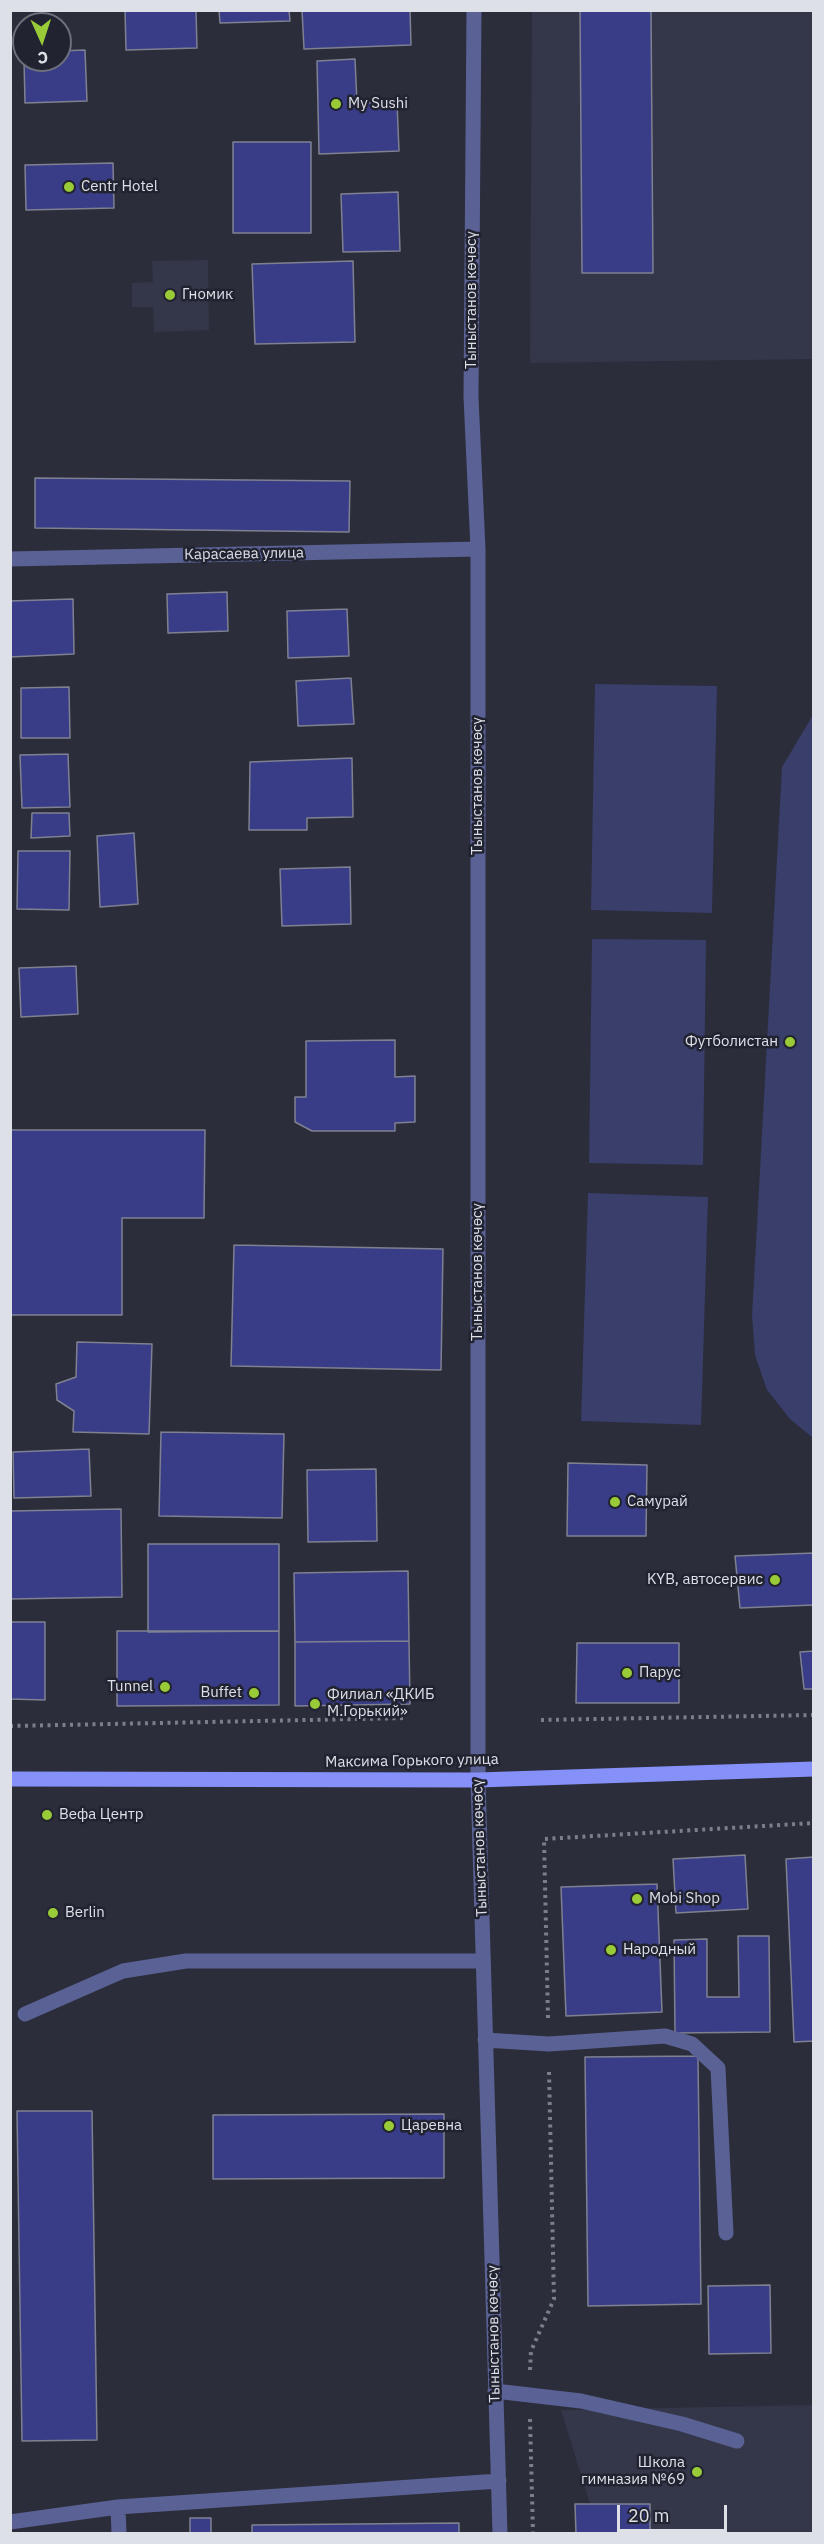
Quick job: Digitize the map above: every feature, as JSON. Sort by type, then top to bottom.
[{"type":"main road","name":"Максима Горького улица","points":[[10,1779],[478,1780],[813,1769]]},
{"type":"street","name":"Тыныстанов көчөсү","points":[[474,10],[471,397],[478,549],[478,1780],[500,2534]]},
{"type":"street","name":"Карасаева улица","points":[[10,559],[478,549]]},
{"type":"street","points":[[25,2014],[123,1971],[186,1960],[483,1961]]},
{"type":"street","points":[[485,2040],[549,2043],[665,2036],[692,2044],[718,2068],[726,2233]]},
{"type":"street","points":[[495,2391],[529,2393],[617,2408],[737,2441]]},
{"type":"street","points":[[10,2522],[118,2507],[499,2481]]},
{"type":"street","points":[[118,2507],[118,2534]]},
{"type":"path","points":[[541,1720],[813,1715]]},
{"type":"path","points":[[10,1726],[407,1718]]},
{"type":"path","points":[[533,2534],[529,2393],[531,2351],[554,2299],[544,1839],[813,1823]]},
{"type":"shaded area","points":[[532,11],[813,11],[813,359],[530,363]]},
{"type":"shaded area","name":"Гномик","points":[[208,260],[209,330],[154,332],[153,307],[132,307],[132,283],[153,282],[152,261]]},
{"type":"shaded area","points":[[595,684],[717,686],[712,913],[591,910]]},
{"type":"shaded area","name":"Футболистан","points":[[813,715],[813,1438],[790,1419],[767,1390],[755,1355],[752,1316],[782,767]]},
{"type":"shaded area","name":"Футболистан","points":[[592,939],[706,940],[703,1165],[589,1163]]},
{"type":"shaded area","points":[[588,1193],[708,1197],[701,1425],[581,1421]]},
{"type":"shaded area","name":"Школа гимназия №69","points":[[813,2405],[813,2533],[599,2533],[561,2410]]},
{"type":"building","points":[[125,10],[196,10],[197,48],[126,50]]},
{"type":"building","points":[[219,10],[289,10],[290,21],[220,23]]},
{"type":"building","points":[[302,10],[410,10],[411,45],[304,49]]},
{"type":"building","points":[[580,10],[651,10],[653,273],[582,273]]},
{"type":"building","points":[[85,50],[87,101],[25,103],[24,72],[72,72],[72,51]]},
{"type":"building","points":[[355,59],[357,103],[397,102],[399,151],[319,154],[317,61]]},
{"type":"building","points":[[233,142],[311,142],[311,233],[233,233]]},
{"type":"building","name":"Centr Hotel","points":[[113,163],[114,208],[26,210],[25,165]]},
{"type":"building","points":[[398,192],[400,251],[343,252],[341,194]]},
{"type":"building","points":[[353,261],[355,342],[255,344],[252,264]]},
{"type":"building","points":[[35,478],[350,481],[349,532],[35,528]]},
{"type":"building","points":[[227,592],[228,631],[168,633],[167,594]]},
{"type":"building","points":[[73,599],[74,654],[10,657],[10,601]]},
{"type":"building","points":[[347,609],[349,656],[288,658],[287,611]]},
{"type":"building","points":[[351,678],[354,724],[298,726],[296,681]]},
{"type":"building","points":[[69,687],[70,738],[21,738],[21,688]]},
{"type":"building","points":[[68,754],[70,807],[22,808],[20,755]]},
{"type":"building","points":[[352,758],[353,817],[307,818],[307,830],[249,830],[250,762]]},
{"type":"building","points":[[32,813],[69,813],[70,836],[31,838]]},
{"type":"building","points":[[134,833],[138,904],[100,907],[97,836]]},
{"type":"building","points":[[18,851],[70,851],[69,910],[17,909]]},
{"type":"building","points":[[350,867],[351,924],[282,926],[280,869]]},
{"type":"building","points":[[76,966],[78,1014],[21,1017],[19,968]]},
{"type":"building","points":[[395,1040],[395,1077],[415,1076],[415,1122],[395,1123],[395,1131],[312,1131],[295,1122],[295,1097],[306,1097],[306,1041]]},
{"type":"building","points":[[10,1130],[205,1130],[204,1218],[122,1218],[122,1315],[10,1315]]},
{"type":"building","points":[[234,1245],[443,1249],[441,1370],[231,1366]]},
{"type":"building","points":[[77,1342],[152,1344],[149,1434],[73,1432],[74,1411],[57,1400],[56,1384],[76,1377]]},
{"type":"building","points":[[161,1432],[284,1434],[282,1518],[159,1516]]},
{"type":"building","points":[[89,1449],[91,1496],[14,1498],[13,1452]]},
{"type":"building","points":[[568,1463],[647,1465],[646,1536],[567,1536]]},
{"type":"building","points":[[376,1469],[377,1541],[308,1542],[307,1470]]},
{"type":"building","points":[[121,1509],[122,1597],[10,1599],[10,1511]]},
{"type":"building","points":[[148,1544],[279,1544],[279,1631],[148,1632]]},
{"type":"building","name":"KYB, автосервис","points":[[814,1553],[814,1605],[740,1608],[735,1556]]},
{"type":"building","points":[[408,1571],[409,1641],[295,1642],[294,1573]]},
{"type":"building","points":[[10,1622],[45,1622],[45,1700],[10,1699]]},
{"type":"building","points":[[117,1631],[279,1631],[279,1705],[117,1706]]},
{"type":"building","points":[[409,1641],[410,1704],[295,1706],[295,1642]]},
{"type":"building","name":"Парус","points":[[577,1643],[679,1643],[679,1703],[576,1703]]},
{"type":"building","points":[[814,1651],[814,1689],[804,1689],[800,1652]]},
{"type":"building","points":[[745,1855],[748,1909],[676,1913],[673,1859]]},
{"type":"building","points":[[814,1857],[814,2041],[794,2042],[786,1859]]},
{"type":"building","name":"Народный","points":[[657,1884],[662,2012],[566,2016],[561,1887]]},
{"type":"building","points":[[738,1936],[769,1936],[770,2032],[675,2033],[674,1940],[707,1939],[707,1997],[739,1997]]},
{"type":"building","points":[[698,2056],[701,2304],[588,2306],[585,2057]]},
{"type":"building","points":[[17,2111],[92,2111],[97,2440],[22,2441]]},
{"type":"building","points":[[444,2114],[444,2178],[213,2179],[213,2115]]},
{"type":"building","points":[[770,2285],[771,2353],[709,2354],[708,2286]]},
{"type":"building","points":[[575,2504],[650,2504],[650,2534],[576,2534]]},
{"type":"building","points":[[190,2518],[211,2518],[211,2534],[190,2534]]},
{"type":"building","points":[[459,2523],[459,2534],[252,2534],[252,2525]]},
{"type":"place","name":"My Sushi","points":[[336,104]]},
{"type":"place","name":"Centr Hotel","points":[[69,187]]},
{"type":"place","name":"Гномик","points":[[170,295]]},
{"type":"place","name":"Футболистан","points":[[790,1042]]},
{"type":"place","name":"Самурай","points":[[615,1502]]},
{"type":"place","name":"KYB, автосервис","points":[[775,1580]]},
{"type":"place","name":"Парус","points":[[627,1673]]},
{"type":"place","name":"Tunnel","points":[[165,1687]]},
{"type":"place","name":"Buffet","points":[[254,1693]]},
{"type":"place","name":"Филиал «ДКИБ М.Горький»","points":[[315,1704]]},
{"type":"place","name":"Вефа Центр","points":[[47,1815]]},
{"type":"place","name":"Mobi Shop","points":[[637,1899]]},
{"type":"place","name":"Berlin","points":[[53,1913]]},
{"type":"place","name":"Народный","points":[[611,1950]]},
{"type":"place","name":"Царевна","points":[[389,2126]]},
{"type":"place","name":"Школа гимназия №69","points":[[697,2472]]}]
